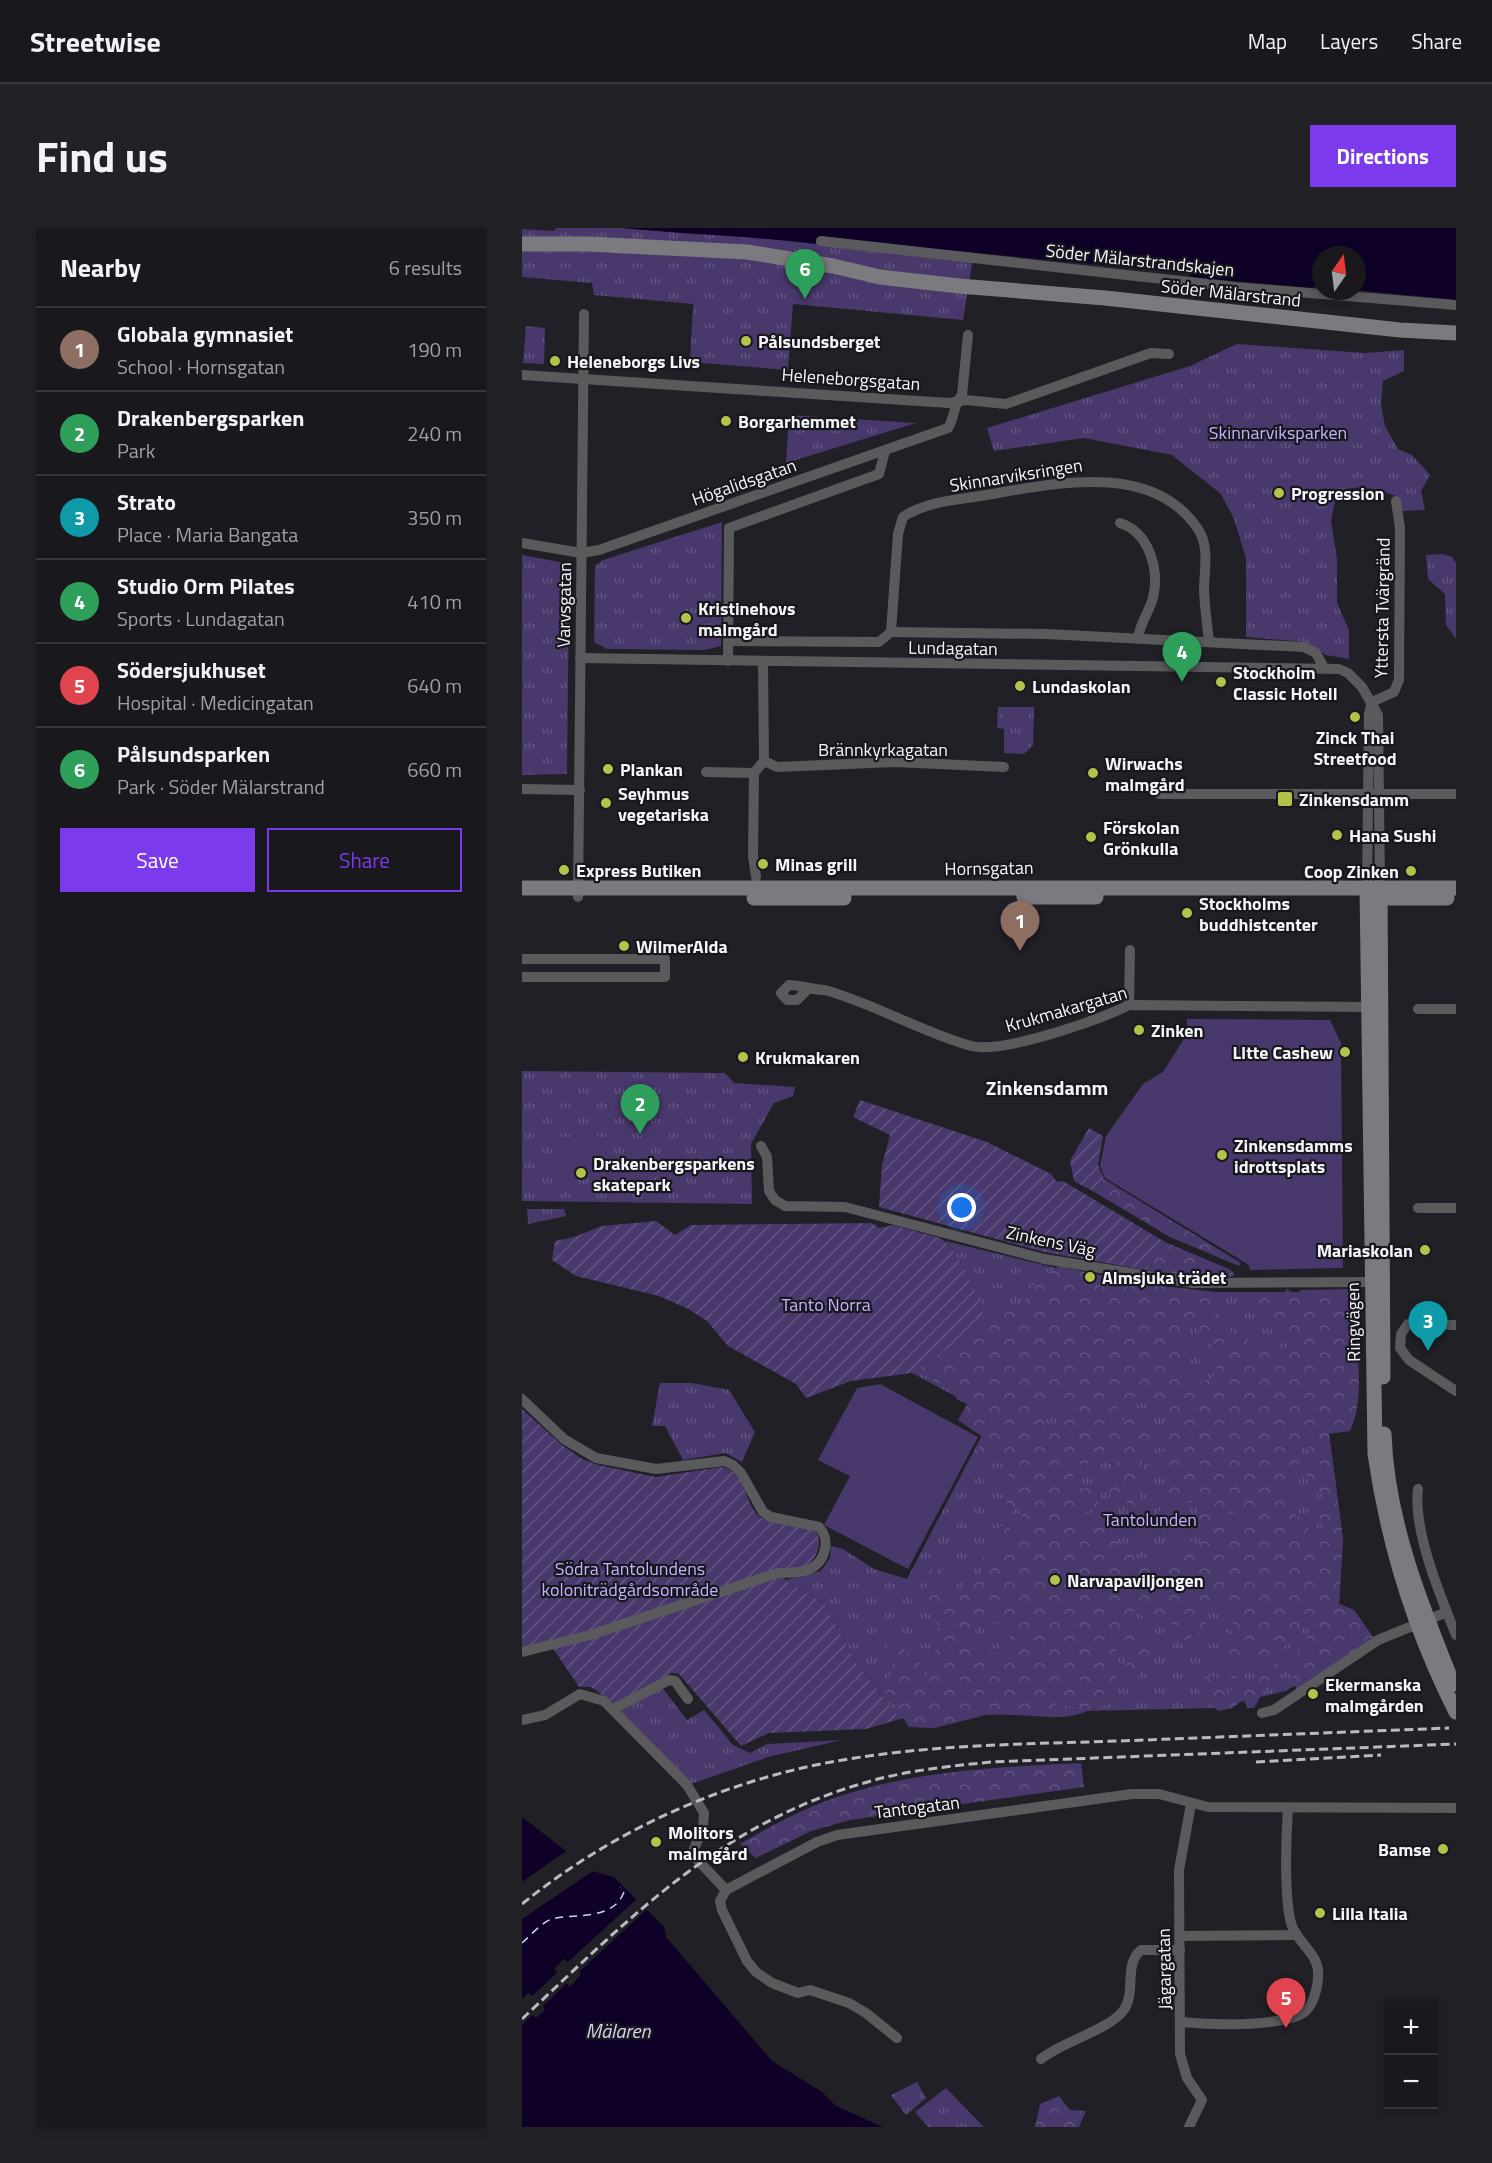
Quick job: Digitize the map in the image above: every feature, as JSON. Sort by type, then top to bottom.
[{"type":"main road","name":"Söder Mälarstrand","points":[[522,244],[588,244],[747,252],[833,266],[880,277],[926,283],[1004,278],[1083,290],[1105,298],[1318,322],[1400,330],[1456,324]]},
{"type":"main road","name":"Söder Mälarstrand","points":[[1424,329],[1456,333]]},
{"type":"main road","name":"Hornsgatan","points":[[522,898],[578,892],[763,887],[1374,893],[1456,898]]},
{"type":"main road","name":"Hornsgatan","points":[[522,888],[578,892]]},
{"type":"main road","name":"Hornsgatan","points":[[1374,893],[1456,888]]},
{"type":"main road","name":"Ringvägen","points":[[1374,893],[1378,1350],[1378,1414],[1375,1454],[1384,1508],[1422,1622],[1456,1712]]},
{"type":"main road","name":"Ringvägen","points":[[1422,1622],[1456,1690]]},
{"type":"street","name":"Söder Mälarstrandskajen","points":[[821,241],[1235,287],[1456,305]]},
{"type":"street","name":"Varvsgatan","points":[[578,892],[584,314]]},
{"type":"street","points":[[956,403],[962,395],[968,335]]},
{"type":"street","name":"Heleneborgsgatan","points":[[522,375],[956,403],[966,400],[1006,404],[1151,353],[1169,354]]},
{"type":"street","name":"Högalidsgatan","points":[[522,543],[581,553],[948,428],[956,403]]},
{"type":"street","points":[[728,661],[729,528],[879,474],[885,451]]},
{"type":"street","name":"Skinnarviksringen","points":[[891,632],[898,534],[903,516],[915,508],[1059,482],[1093,480],[1125,485],[1157,495],[1177,508],[1198,529],[1205,557],[1204,590],[1209,641]]},
{"type":"street","name":"Yttersta Tvärgränd","points":[[1372,702],[1394,692],[1399,680],[1400,528],[1396,501]]},
{"type":"street","points":[[1120,523],[1131,526],[1140,536],[1151,555],[1155,572],[1152,598],[1140,624],[1138,638]]},
{"type":"street","name":"Lundagatan","points":[[728,641],[879,642],[891,632],[1209,641],[1308,648],[1316,653],[1324,668]]},
{"type":"street","name":"Lundagatan","points":[[580,658],[1324,668],[1339,669],[1355,680]]},
{"type":"street","points":[[763,662],[764,761],[754,772],[753,856],[763,887]]},
{"type":"street","name":"Ringvägen","points":[[1355,680],[1372,702],[1378,715],[1374,795],[1374,893]]},
{"type":"street","name":"Brännkyrkagatan","points":[[764,761],[777,767],[865,762],[1004,767]]},
{"type":"street","points":[[706,772],[754,772]]},
{"type":"street","points":[[522,789],[580,790]]},
{"type":"street","points":[[1159,794],[1456,794]]},
{"type":"street","points":[[1129,1005],[1130,950]]},
{"type":"street","points":[[522,959],[665,959],[665,977],[522,977]]},
{"type":"street","name":"Krukmakargatan","points":[[807,990],[838,993],[980,1047],[1008,1044],[1108,1016],[1129,1005],[1375,1007]]},
{"type":"street","points":[[1418,1009],[1456,1009]]},
{"type":"street","name":"Zinkens Väg","points":[[761,1146],[767,1157],[769,1191],[775,1200],[785,1206],[845,1207],[1044,1259],[1193,1283],[1377,1282]]},
{"type":"street","points":[[1418,1208],[1456,1208]]},
{"type":"street","points":[[1456,1325],[1408,1324],[1400,1339],[1402,1354],[1456,1391]]},
{"type":"street","points":[[522,1399],[564,1439],[596,1458],[656,1469],[717,1461],[733,1465],[763,1512],[771,1517],[819,1527],[824,1533],[826,1543],[819,1564],[811,1570],[778,1573],[590,1635],[522,1652]]},
{"type":"street","points":[[1418,1490],[1416,1507],[1456,1635]]},
{"type":"street","points":[[1262,1713],[1274,1710],[1378,1640],[1447,1612]]},
{"type":"street","points":[[613,1709],[669,1680],[675,1681],[688,1699]]},
{"type":"street","points":[[522,1720],[545,1715],[580,1694],[604,1701],[687,1785],[704,1813],[703,1827],[692,1854],[726,1890],[720,1901],[722,1910],[747,1961],[756,1972],[772,1983],[798,1993],[810,1990],[849,2003],[866,2013],[897,2038]]},
{"type":"street","name":"Tantogatan","points":[[726,1890],[817,1842],[856,1832],[1132,1794],[1159,1794],[1208,1807],[1456,1808]]},
{"type":"street","name":"Jägargatan","points":[[1189,2127],[1202,2100],[1187,2078],[1181,2061],[1179,1870],[1191,1803]]},
{"type":"street","points":[[1181,2022],[1256,2023],[1302,2014],[1312,2003],[1317,1989],[1316,1963],[1296,1935],[1289,1913],[1288,1808]]},
{"type":"street","points":[[1180,1936],[1296,1935]]},
{"type":"street","points":[[1041,2059],[1053,2049],[1121,2014],[1130,1994],[1132,1961],[1141,1950],[1180,1950]]},
{"type":"green space","points":[[556,228],[622,228],[693,234],[817,238],[974,252],[963,320],[793,304],[788,370],[690,362],[693,304],[594,295],[592,283],[522,277],[522,229],[554,231]]},
{"type":"green space","points":[[526,326],[545,328],[544,364],[523,363]]},
{"type":"green space","name":"Skinnarviksparken","points":[[1237,344],[1365,353],[1404,350],[1404,371],[1383,381],[1381,404],[1385,426],[1398,449],[1412,455],[1430,475],[1421,491],[1425,510],[1401,511],[1399,498],[1377,490],[1351,488],[1337,493],[1331,520],[1337,560],[1337,603],[1349,630],[1349,659],[1326,655],[1305,642],[1246,637],[1246,558],[1234,519],[1221,494],[1172,455],[1084,438],[994,451],[987,428],[1190,366]]},
{"type":"green space","points":[[789,415],[916,423],[786,463]]},
{"type":"green space","points":[[722,522],[721,646],[705,650],[607,649],[594,642],[595,566],[603,560]]},
{"type":"green space","points":[[1443,554],[1452,557],[1456,563],[1456,639],[1446,625],[1445,594],[1428,579],[1426,555]]},
{"type":"green space","points":[[522,555],[564,563],[569,578],[567,774],[522,775]]},
{"type":"green space","points":[[998,707],[1034,707],[1033,745],[1024,754],[1004,753],[1004,729],[997,728]]},
{"type":"green space","name":"Zinkensdamms idrottsplats","points":[[1187,1019],[1330,1020],[1341,1043],[1343,1268],[1250,1270],[1249,1265],[1105,1178],[1100,1166],[1106,1136],[1143,1084],[1163,1072],[1187,1034]]},
{"type":"green space","points":[[522,1071],[725,1073],[734,1083],[795,1087],[793,1096],[774,1103],[751,1144],[752,1204],[522,1201]]},
{"type":"green space","points":[[860,1100],[987,1142],[1051,1174],[1057,1182],[1063,1181],[1165,1242],[1146,1270],[1044,1252],[879,1207],[882,1165],[890,1135],[853,1117]]},
{"type":"green space","points":[[1089,1128],[1103,1136],[1098,1165],[1104,1179],[1096,1193],[1074,1181],[1070,1161]]},
{"type":"green space","points":[[553,1137],[610,1137],[610,1169],[604,1169],[604,1177],[559,1176],[559,1169],[553,1169]]},
{"type":"green space","points":[[1104,1179],[1241,1263],[1239,1266],[1170,1237],[1096,1193]]},
{"type":"green space","points":[[527,1209],[564,1209],[566,1216],[528,1224]]},
{"type":"green space","name":"Tanto Norra","points":[[656,1221],[675,1235],[691,1225],[872,1223],[879,1228],[893,1225],[940,1238],[962,1263],[986,1322],[912,1373],[851,1381],[806,1398],[796,1384],[728,1346],[707,1321],[688,1309],[659,1296],[576,1276],[552,1260],[555,1241],[574,1237],[602,1226]]},
{"type":"green space","name":"Tantolunden","points":[[946,1241],[1113,1282],[1191,1292],[1356,1292],[1329,1434],[1343,1539],[1339,1604],[1354,1610],[1373,1637],[1286,1691],[1215,1708],[1087,1711],[1059,1717],[999,1715],[900,1719],[857,1664],[824,1603],[785,1580],[821,1571],[830,1558],[831,1546],[843,1549],[874,1569],[907,1579],[992,1416],[912,1373],[986,1321],[970,1279]]},
{"type":"green space","points":[[1165,1242],[1231,1270],[1235,1275],[1229,1277],[1183,1276],[1146,1270]]},
{"type":"green space","name":"Tantolunden","points":[[1059,1266],[1135,1283],[1216,1292],[1224,1301],[1211,1321],[1281,1357],[1295,1334],[1246,1302],[1262,1293],[1277,1303],[1287,1289],[1296,1295],[1301,1290],[1356,1289],[1361,1309],[1357,1410],[1350,1431],[1329,1434],[1343,1539],[1339,1604],[1354,1610],[1373,1637],[1297,1690],[1293,1681],[1294,1662],[1319,1619],[1309,1616],[1298,1641],[1284,1646],[1279,1663],[1254,1708],[1247,1708],[1244,1699],[1232,1708],[1219,1711],[1205,1702],[1196,1686],[1205,1677],[1218,1677],[1223,1691],[1228,1694],[1233,1687],[1243,1689],[1261,1670],[1252,1659],[1244,1667],[1241,1677],[1231,1679],[1223,1647],[1239,1644],[1241,1637],[1230,1630],[1238,1612],[1226,1608],[1226,1597],[1221,1593],[1210,1605],[1203,1630],[1184,1641],[1181,1626],[1144,1622],[1137,1605],[1133,1613],[1139,1636],[1155,1643],[1154,1648],[1142,1667],[1139,1677],[1127,1679],[1125,1650],[1116,1643],[1116,1696],[1105,1706],[1081,1709],[1058,1703],[1052,1715],[994,1713],[934,1728],[909,1727],[885,1691],[893,1663],[889,1660],[890,1652],[883,1642],[893,1638],[898,1648],[908,1652],[916,1659],[926,1678],[934,1658],[934,1635],[942,1629],[936,1624],[934,1611],[923,1606],[921,1592],[929,1584],[923,1575],[926,1567],[941,1573],[945,1567],[957,1575],[949,1581],[943,1579],[936,1589],[938,1593],[951,1594],[963,1587],[967,1573],[976,1578],[981,1573],[980,1562],[988,1552],[1006,1552],[1005,1539],[999,1535],[1000,1526],[1010,1528],[1010,1537],[1014,1540],[1023,1512],[1015,1508],[1008,1518],[1001,1515],[1007,1505],[1004,1493],[1009,1485],[1005,1478],[1020,1464],[1005,1456],[971,1465],[984,1438],[958,1420],[967,1404],[956,1399],[958,1384],[948,1388],[923,1375],[912,1373],[986,1322],[984,1315],[1023,1303],[1039,1277],[1044,1275],[1046,1295],[1058,1295],[1052,1271]],"holes":[[[1189,1316],[1198,1329],[1200,1337],[1210,1341],[1219,1361],[1213,1378],[1189,1385],[1183,1381],[1182,1342],[1173,1335],[1183,1330]],[[1063,1383],[1057,1407],[1060,1409],[1057,1424],[1051,1426],[1037,1415],[1042,1399],[1052,1400]],[[1140,1396],[1151,1404],[1151,1418],[1167,1418],[1166,1439],[1171,1447],[1151,1457],[1147,1469],[1162,1472],[1169,1486],[1163,1499],[1172,1506],[1169,1510],[1158,1511],[1160,1520],[1181,1523],[1183,1502],[1199,1502],[1195,1518],[1203,1535],[1200,1545],[1187,1540],[1185,1553],[1175,1550],[1167,1555],[1170,1559],[1161,1562],[1161,1569],[1154,1568],[1154,1560],[1146,1557],[1138,1569],[1134,1565],[1134,1556],[1120,1551],[1114,1529],[1104,1511],[1096,1518],[1094,1528],[1081,1523],[1076,1517],[1099,1506],[1097,1489],[1079,1488],[1070,1482],[1075,1474],[1098,1453],[1118,1459],[1113,1468],[1118,1473],[1101,1480],[1104,1489],[1114,1498],[1120,1491],[1123,1481],[1125,1482],[1127,1511],[1132,1512],[1140,1506],[1139,1482],[1144,1473],[1138,1441],[1153,1440],[1157,1430],[1145,1427],[1141,1418],[1131,1414],[1125,1421],[1109,1413],[1114,1407],[1120,1410],[1125,1399]],[[1304,1445],[1309,1447],[1305,1474],[1313,1491],[1322,1494],[1319,1522],[1326,1530],[1326,1542],[1307,1533],[1310,1523],[1296,1516],[1288,1490],[1299,1484],[1300,1459]],[[1219,1504],[1225,1512],[1236,1512],[1241,1518],[1241,1531],[1231,1524],[1225,1528],[1217,1523],[1216,1513]],[[995,1623],[1010,1628],[1010,1640],[1001,1638],[998,1659],[988,1660],[991,1651],[978,1648],[973,1638],[978,1624]]]},
{"type":"green space","points":[[660,1383],[692,1383],[729,1390],[755,1432],[742,1462],[726,1453],[683,1460],[665,1426],[652,1426]]},
{"type":"green space","points":[[880,1384],[978,1437],[908,1569],[824,1525],[850,1476],[818,1460],[857,1388]]},
{"type":"green space","name":"Södra Tantolundens koloniträdgårdsområde","points":[[522,1409],[562,1445],[582,1459],[598,1465],[656,1477],[721,1467],[736,1475],[755,1512],[761,1518],[795,1523],[812,1529],[819,1543],[813,1560],[804,1567],[781,1572],[785,1580],[824,1603],[857,1664],[900,1719],[866,1729],[769,1733],[741,1746],[679,1674],[672,1673],[614,1703],[591,1687],[579,1687],[550,1644],[522,1648]]},
{"type":"green space","points":[[661,1686],[687,1720],[704,1710],[733,1745],[750,1753],[767,1744],[842,1740],[768,1757],[691,1784],[621,1714],[623,1706]]},
{"type":"green space","points":[[1081,1763],[1084,1787],[850,1820],[811,1831],[756,1858],[740,1844],[815,1805],[888,1783],[952,1772]]},
{"type":"green space","points":[[917,2082],[926,2098],[906,2115],[891,2095]]},
{"type":"green space","points":[[946,2088],[984,2127],[928,2127],[915,2112]]},
{"type":"green space","points":[[1059,2096],[1070,2110],[1086,2111],[1079,2127],[1035,2127],[1040,2104]]},
{"type":"water","points":[[622,228],[1456,228],[1456,300],[1366,291],[1366,246],[1312,246],[1312,288],[1190,277],[1190,273],[817,238],[816,244]]},
{"type":"water","name":"Mälaren","points":[[522,1817],[592,1871],[614,1877],[664,1927],[666,1937],[772,2061],[822,2092],[836,2106],[883,2127],[522,2127]]},
{"type":"pier","points":[[569,1849],[596,1869],[522,1919],[522,1882]]},
{"type":"pier","points":[[640,1896],[649,1907],[579,1972],[581,1975],[570,1987],[567,1983],[543,2006],[545,2010],[536,2018],[532,2015],[522,2025],[522,1999],[528,1993],[532,1996],[557,1973],[554,1969],[564,1959],[568,1962]]},
{"type":"ferry route","points":[[522,1943],[540,1926],[552,1919],[593,1914],[611,1908],[624,1892],[620,1887]]},
{"type":"railway","points":[[522,1904],[597,1851],[637,1829],[722,1792],[810,1766],[927,1749],[1449,1728]]},
{"type":"railway","points":[[522,2019],[641,1910],[723,1847],[769,1821],[817,1799],[871,1781],[916,1771],[992,1762],[1456,1744]]},
{"type":"railway","points":[[1256,1762],[1381,1755]]},
{"type":"place","name":"Pålsundsparken","points":[[805,299]]},
{"type":"place","name":"Pålsundsberget","points":[[746,341]]},
{"type":"place","name":"Heleneborgs Livs","points":[[555,361]]},
{"type":"place","name":"Borgarhemmet","points":[[726,421]]},
{"type":"place","name":"Progression","points":[[1279,493]]},
{"type":"place","name":"Kristinehovs malmgård","points":[[686,618]]},
{"type":"place","name":"Studio Orm Pilates","points":[[1182,682]]},
{"type":"place","name":"Stockholm Classic Hotell","points":[[1221,682]]},
{"type":"place","name":"Lundaskolan","points":[[1020,686]]},
{"type":"place","name":"Zinck Thai Streetfood","points":[[1355,717]]},
{"type":"place","name":"Plankan","points":[[608,769]]},
{"type":"place","name":"Wirwachs malmgård","points":[[1093,773]]},
{"type":"place","name":"Zinkensdamm","points":[[1285,799]]},
{"type":"place","name":"Seyhmus vegetariska","points":[[606,803]]},
{"type":"place","name":"Hana Sushi","points":[[1337,835]]},
{"type":"place","name":"Förskolan Grönkulla","points":[[1091,837]]},
{"type":"place","name":"Minas grill","points":[[763,864]]},
{"type":"place","name":"Express Butiken","points":[[564,870]]},
{"type":"place","name":"Coop Zinken","points":[[1411,871]]},
{"type":"place","name":"Stockholms buddhistcenter","points":[[1187,913]]},
{"type":"place","name":"WilmerAlda","points":[[624,946]]},
{"type":"place","name":"Globala gymnasiet","points":[[1020,951]]},
{"type":"place","name":"Zinken","points":[[1139,1030]]},
{"type":"place","name":"LItte Cashew","points":[[1345,1052]]},
{"type":"place","name":"Krukmakaren","points":[[743,1057]]},
{"type":"place","name":"Drakenbergsparken","points":[[640,1134]]},
{"type":"place","name":"Zinkensdamms idrottsplats","points":[[1222,1155]]},
{"type":"place","name":"Drakenbergsparkens skatepark","points":[[581,1173]]},
{"type":"place","name":"Mariaskolan","points":[[1425,1250]]},
{"type":"place","name":"Almsjuka trädet","points":[[1090,1277]]},
{"type":"place","name":"Strato","points":[[1428,1351]]},
{"type":"place","name":"Narvapaviljongen","points":[[1055,1580]]},
{"type":"place","name":"Ekermanska malmgården","points":[[1313,1694]]},
{"type":"place","name":"Molitors malmgård","points":[[656,1842]]},
{"type":"place","name":"Bamse","points":[[1443,1849]]},
{"type":"place","name":"Lilla Italia","points":[[1320,1913]]},
{"type":"place","name":"Södersjukhuset","points":[[1286,2028]]},
{"type":"district","name":"Zinkensdamm","points":[[1047,1087]]}]
